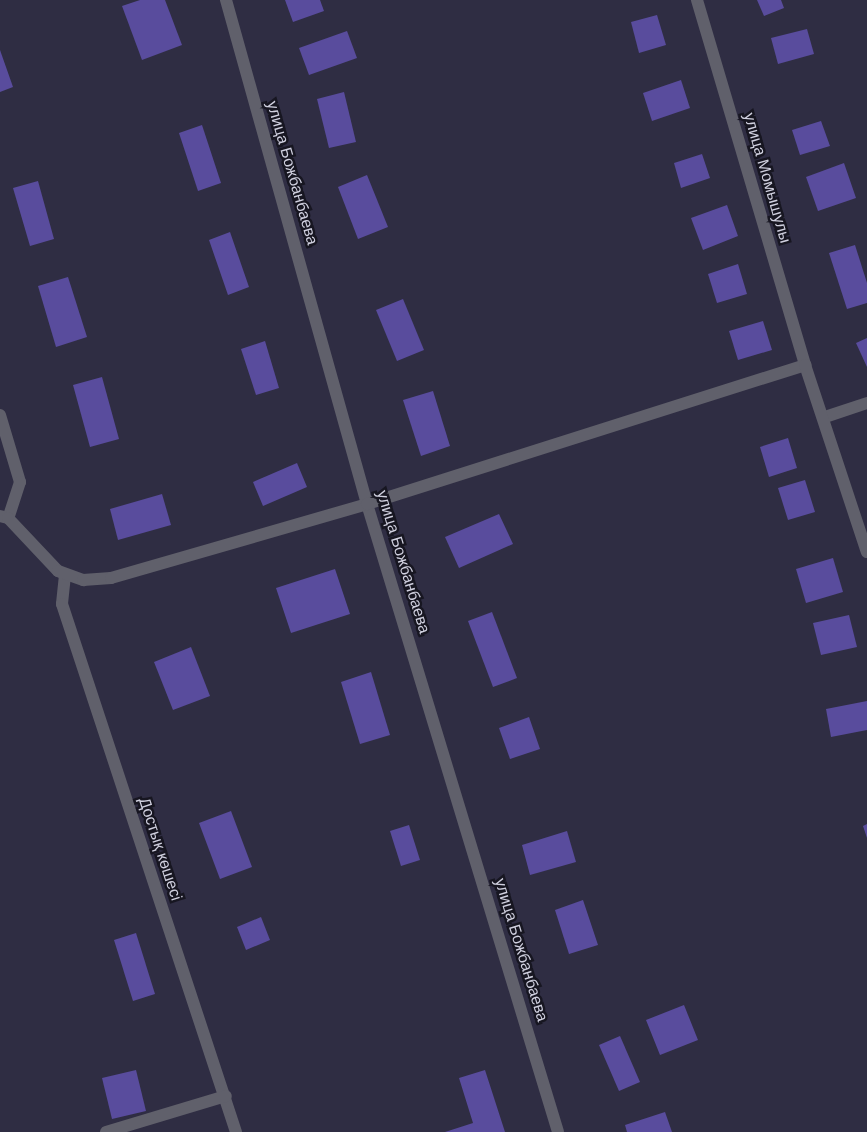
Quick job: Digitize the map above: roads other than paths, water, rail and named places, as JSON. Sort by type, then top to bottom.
[{"type":"street","name":"улица Божбанбаева","points":[[226,0],[367,504],[558,1132]]},
{"type":"street","name":"улица Момышулы","points":[[697,0],[815,400],[824,417],[867,552]]},
{"type":"street","points":[[0,415],[20,482],[4,517],[46,561],[65,575],[96,581],[367,504],[805,365]]},
{"type":"street","points":[[824,417],[867,403]]},
{"type":"street","name":"Достық көшесі","points":[[65,575],[62,604],[226,1096],[236,1132]]},
{"type":"street","points":[[106,1132],[226,1096]]}]
